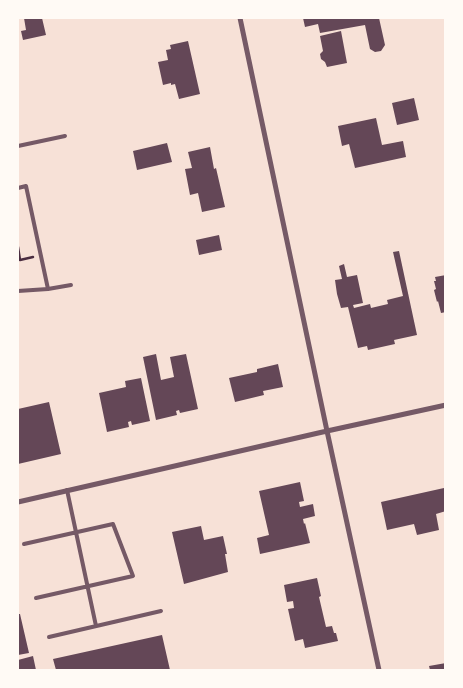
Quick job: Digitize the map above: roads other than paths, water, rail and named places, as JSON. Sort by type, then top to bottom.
[{"type":"street","points":[[240,18],[379,670]]},
{"type":"street","points":[[18,502],[446,405]]},
{"type":"lane","points":[[18,146],[66,136]]},
{"type":"lane","points":[[18,188],[26,186],[48,289]]},
{"type":"lane","points":[[18,291],[71,285]]},
{"type":"lane","points":[[67,490],[96,626]]},
{"type":"lane","points":[[24,544],[113,524],[134,576],[36,598]]},
{"type":"lane","points":[[49,637],[161,611]]}]
